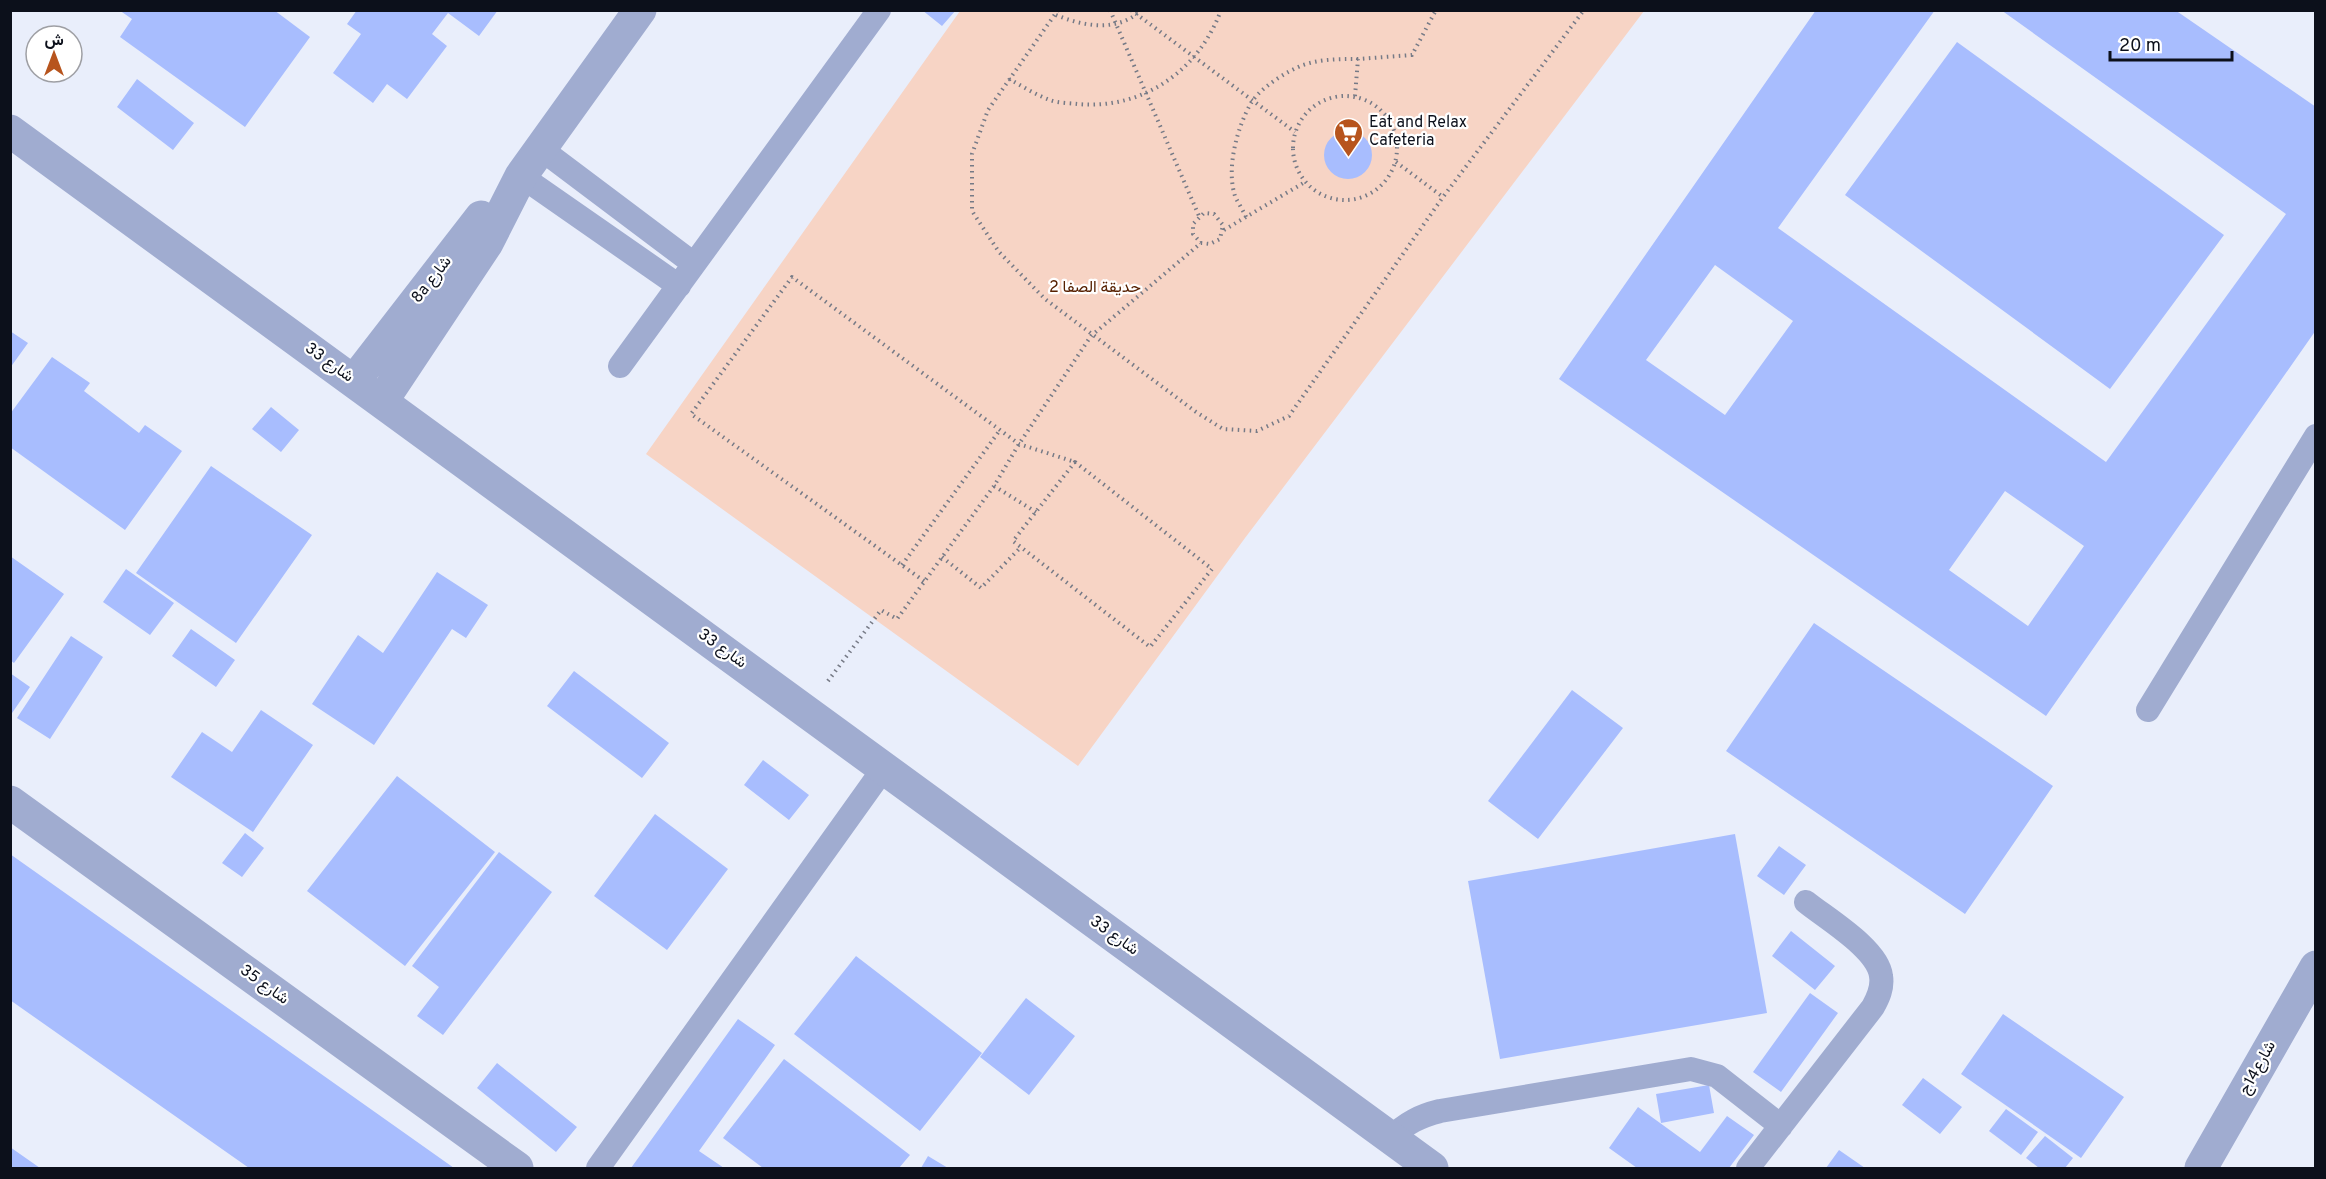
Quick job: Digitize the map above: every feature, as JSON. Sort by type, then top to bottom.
[{"type":"street","name":"8a شارع","points":[[354,381],[472,228],[518,181],[640,10]]},
{"type":"street","name":"شارع 33","points":[[10,131],[1432,1168]]},
{"type":"street","name":"8a شارع","points":[[382,401],[487,243],[518,181]]},
{"type":"street","name":"شارع 35","points":[[10,802],[515,1168]]},
{"type":"street","name":"شارع14ج","points":[[2201,1168],[2316,966]]},
{"type":"lane","points":[[620,366],[879,10]]},
{"type":"lane","points":[[541,149],[694,264]]},
{"type":"lane","points":[[518,181],[679,286]]},
{"type":"lane","points":[[2148,710],[2316,436]]},
{"type":"lane","points":[[598,1168],[884,768]]},
{"type":"lane","points":[[1748,1168],[1873,1008],[1880,993],[1881,976],[1875,960],[1864,948],[1806,902]]},
{"type":"lane","points":[[1391,1138],[1405,1125],[1440,1111],[1691,1070],[1717,1076],[1781,1126]]},
{"type":"path","points":[[1110,10],[1199,216]]},
{"type":"path","points":[[1131,10],[1295,132]]},
{"type":"path","points":[[1141,10],[1137,15],[1116,24],[1096,26],[1075,23],[1057,13],[988,110],[972,154],[972,211],[999,252],[1045,299],[1091,336],[1223,429],[1257,431],[1289,416],[1443,197],[1584,10]]},
{"type":"path","points":[[1008,80],[1052,101],[1099,106],[1147,94],[1172,79],[1194,58],[1210,36],[1221,10]]},
{"type":"path","points":[[1246,217],[1235,195],[1232,163],[1239,132],[1252,101],[1275,81],[1300,66],[1329,58],[1412,55],[1436,10]]},
{"type":"path","points":[[1355,96],[1358,58]]},
{"type":"path","points":[[1355,96],[1381,109],[1396,133],[1396,162],[1382,186],[1357,199],[1328,198],[1305,182],[1296,167],[1293,150],[1295,132],[1308,110],[1329,98],[1355,96]]},
{"type":"path","points":[[1396,162],[1443,197]]},
{"type":"path","points":[[806,710],[881,610],[897,619],[994,486],[1019,444],[1091,336],[1200,243],[1215,242],[1224,230],[1305,182]]},
{"type":"path","points":[[1199,216],[1214,214],[1221,220],[1224,230]]},
{"type":"path","points":[[1199,216],[1192,229],[1200,243]]},
{"type":"path","points":[[924,581],[691,414],[792,277],[1019,444],[1075,462],[1212,569],[1150,647],[1013,541],[1075,462]]},
{"type":"path","points":[[902,565],[1000,430]]},
{"type":"path","points":[[994,486],[1035,512]]},
{"type":"path","points":[[942,557],[981,588],[1021,547]]},
{"type":"green space","name":"حديقة الصفا 2","points":[[960,11],[1644,11],[1245,538],[1078,766],[646,454]]},
{"type":"building","points":[[119,10],[274,10],[310,37],[245,127],[120,37],[132,19]]},
{"type":"building","points":[[357,10],[498,10],[479,36],[448,13],[432,34],[447,46],[407,99],[387,84],[373,103],[333,73],[361,34],[347,24]]},
{"type":"building","points":[[922,10],[956,10],[942,26]]},
{"type":"building","points":[[1816,10],[1935,10],[1778,228],[2106,462],[2286,214],[2001,10],[2175,10],[2316,107],[2316,330],[2046,716],[1559,379]],"holes":[[[1715,265],[1793,321],[1725,415],[1646,360]],[[2005,491],[2084,546],[2028,626],[1949,570]]]},
{"type":"building","points":[[1957,42],[2224,235],[2110,389],[1845,195]]},
{"type":"building","points":[[137,79],[194,123],[173,150],[117,107]]},
{"type":"building","name":"Eat and Relax Cafeteria","points":[[1343,131],[1353,131],[1365,138],[1372,150],[1372,160],[1365,172],[1353,179],[1343,179],[1328,168],[1324,160],[1324,150],[1335,135]]},
{"type":"building","points":[[10,331],[28,343],[10,368]]},
{"type":"building","points":[[52,357],[90,383],[84,391],[139,433],[145,425],[182,451],[125,530],[10,447],[10,414]]},
{"type":"building","points":[[271,407],[299,430],[281,452],[252,429]]},
{"type":"building","points":[[211,466],[312,535],[236,643],[136,573]]},
{"type":"building","points":[[10,556],[64,594],[14,663],[10,660]]},
{"type":"building","points":[[126,569],[174,603],[150,635],[103,602]]},
{"type":"building","points":[[437,572],[488,605],[466,638],[452,629],[374,745],[312,704],[358,635],[383,653]]},
{"type":"building","points":[[1814,623],[2053,786],[1965,914],[1726,751]]},
{"type":"building","points":[[191,629],[235,660],[216,687],[172,656]]},
{"type":"building","points":[[71,636],[103,657],[50,739],[17,718]]},
{"type":"building","points":[[574,671],[669,743],[642,778],[547,706]]},
{"type":"building","points":[[10,673],[30,687],[10,716]]},
{"type":"building","points":[[1572,690],[1623,728],[1538,839],[1488,801]]},
{"type":"building","points":[[261,710],[313,745],[253,832],[171,777],[202,732],[232,752]]},
{"type":"building","points":[[763,760],[809,795],[789,820],[744,785]]},
{"type":"building","points":[[397,776],[495,852],[405,966],[307,891]]},
{"type":"building","points":[[655,814],[728,869],[667,950],[594,896]]},
{"type":"building","points":[[245,833],[264,848],[242,877],[222,863]]},
{"type":"building","points":[[1735,834],[1767,1013],[1500,1059],[1468,881]]},
{"type":"building","points":[[1779,846],[1806,865],[1784,895],[1757,876]]},
{"type":"building","points":[[499,852],[552,892],[443,1035],[417,1016],[439,987],[412,966]]},
{"type":"building","points":[[10,854],[454,1168],[249,1168],[10,1000]]},
{"type":"building","points":[[1791,931],[1835,966],[1815,990],[1772,956]]},
{"type":"building","points":[[856,956],[982,1053],[920,1131],[794,1034]]},
{"type":"building","points":[[1810,993],[1838,1013],[1781,1092],[1753,1072]]},
{"type":"building","points":[[1026,998],[1075,1036],[1029,1095],[980,1057]]},
{"type":"building","points":[[2003,1014],[2124,1097],[2081,1158],[1961,1074]]},
{"type":"building","points":[[738,1019],[775,1045],[699,1151],[724,1168],[631,1168]]},
{"type":"building","points":[[784,1059],[910,1155],[899,1168],[763,1168],[723,1138]]},
{"type":"building","points":[[497,1063],[577,1127],[556,1152],[477,1088]]},
{"type":"building","points":[[1923,1078],[1962,1107],[1940,1134],[1902,1105]]},
{"type":"building","points":[[1709,1085],[1714,1113],[1661,1123],[1656,1094]]},
{"type":"building","points":[[1638,1107],[1700,1152],[1727,1116],[1754,1135],[1729,1168],[1637,1168],[1609,1148]]},
{"type":"building","points":[[2006,1109],[2038,1132],[2021,1155],[1989,1131]]},
{"type":"building","points":[[2045,1136],[2073,1158],[2065,1168],[2039,1168],[2026,1158]]},
{"type":"building","points":[[10,1147],[40,1168],[10,1168]]},
{"type":"building","points":[[1839,1150],[1865,1168],[1826,1168]]},
{"type":"building","points":[[928,1156],[948,1168],[921,1168]]},
{"type":"place","name":"Eat and Relax Cafeteria","points":[[1348,158]]}]
